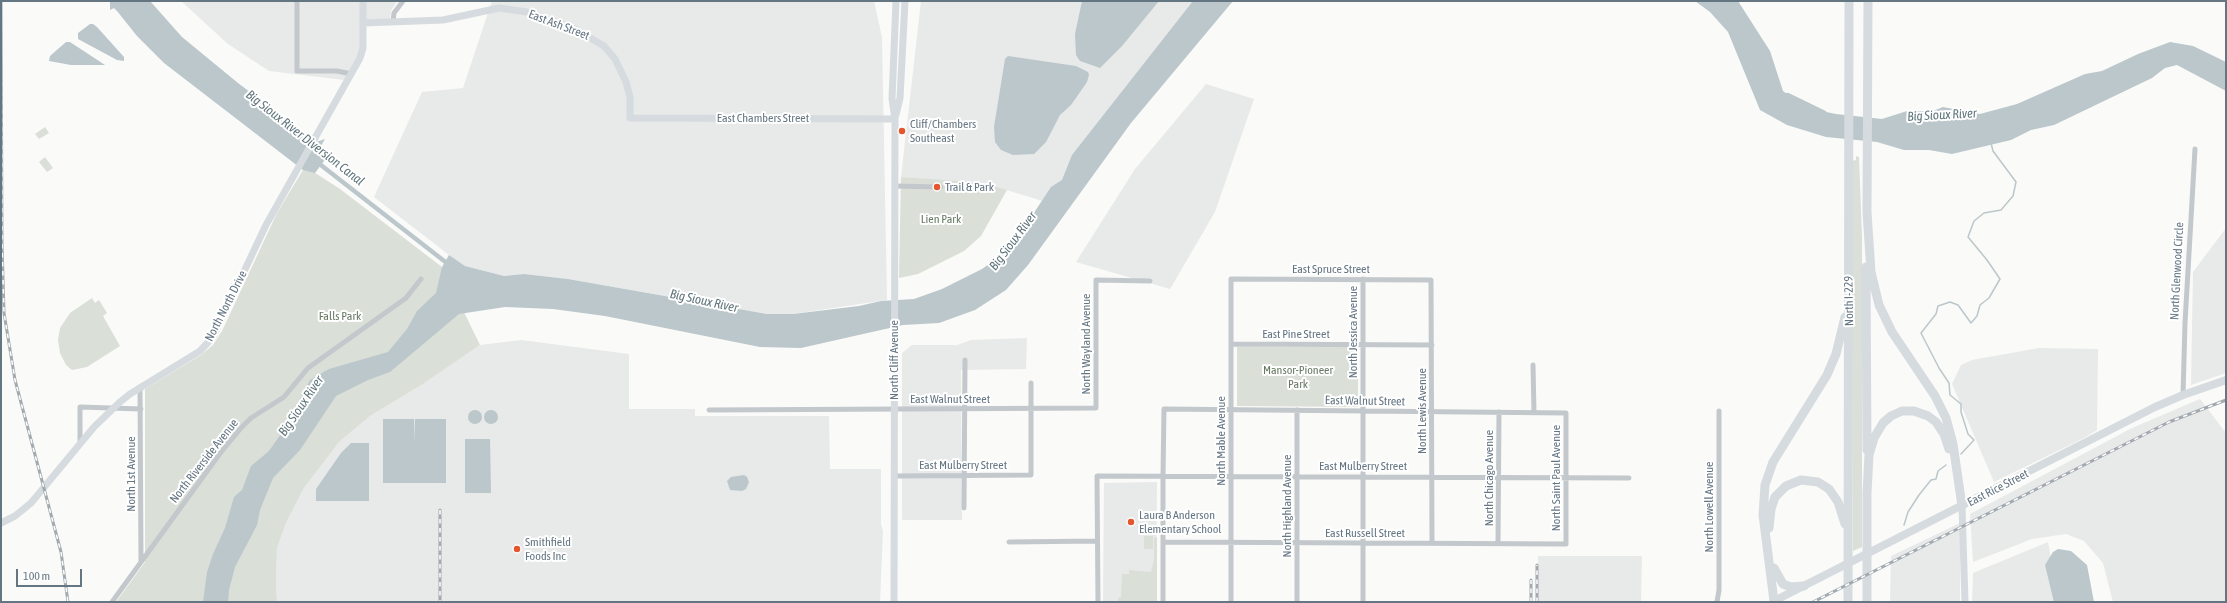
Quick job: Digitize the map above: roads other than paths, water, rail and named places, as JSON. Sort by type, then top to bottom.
[{"type":"highway","name":"North I-229","points":[[1848,602],[1849,1]]},
{"type":"highway","points":[[1868,1],[1867,212],[1871,272],[1879,305],[1900,346],[1935,396],[1946,418],[1953,444],[1962,506]]},
{"type":"highway","name":"North I-229","points":[[1867,212],[1867,493]]},
{"type":"highway","points":[[1775,601],[1764,522],[1763,504],[1765,485],[1773,462],[1822,385],[1836,354],[1846,311],[1848,264]]},
{"type":"highway","points":[[1867,598],[1867,493],[1870,450],[1879,428],[1894,414],[1914,410],[1924,413],[1933,419],[1944,434],[1950,451],[1955,490],[1962,506]]},
{"type":"highway","points":[[1775,601],[1774,568],[1769,526],[1771,509],[1780,492],[1796,482],[1818,482],[1829,489],[1842,511],[1849,541]]},
{"type":"highway","points":[[1774,568],[1783,584],[1791,587],[1804,586]]},
{"type":"main road","name":"North North Drive","points":[[1,523],[15,516],[31,504],[80,444],[113,408],[140,388],[200,351],[213,337],[266,224],[352,74],[362,53],[363,1]]},
{"type":"main road","name":"North Cliff Avenue","points":[[894,602],[895,119],[892,99],[896,1]]},
{"type":"main road","name":"North Cliff Avenue","points":[[895,119],[900,98],[905,1]]},
{"type":"main road","name":"East Ash Street","points":[[363,23],[443,20],[485,10],[506,9],[527,12],[575,29],[597,40],[615,59],[626,82],[630,118]]},
{"type":"main road","name":"East Chambers Street","points":[[630,118],[895,119]]},
{"type":"main road","name":"East Rice Street","points":[[1775,601],[2154,407],[2226,380]]},
{"type":"main road","points":[[1962,506],[1965,602]]},
{"type":"street","points":[[297,1],[297,70],[334,71],[352,74]]},
{"type":"street","points":[[393,22],[394,13],[403,1]]},
{"type":"street","name":"North Glenwood Circle","points":[[2183,395],[2184,323],[2195,149]]},
{"type":"street","points":[[895,186],[941,187]]},
{"type":"street","name":"North Riverside Avenue","points":[[112,602],[221,452],[251,418],[279,402],[308,368],[406,298],[421,279]]},
{"type":"street","name":"East Spruce Street","points":[[1231,279],[1431,280]]},
{"type":"street","name":"North Mable Avenue","points":[[1231,279],[1231,602]]},
{"type":"street","name":"North Jessica Avenue","points":[[1363,279],[1363,602]]},
{"type":"street","name":"North Wayland Avenue","points":[[1096,408],[1096,280],[1150,281]]},
{"type":"street","name":"North Lewis Avenue","points":[[1431,280],[1432,543]]},
{"type":"street","name":"East Pine Street","points":[[1231,344],[1432,345]]},
{"type":"street","points":[[964,508],[965,360]]},
{"type":"street","points":[[1533,365],[1534,413]]},
{"type":"street","points":[[1031,383],[1031,409]]},
{"type":"street","name":"North 1st Avenue","points":[[140,388],[141,561]]},
{"type":"street","points":[[80,444],[80,407],[141,409]]},
{"type":"street","name":"East Walnut Street","points":[[709,410],[1096,408]]},
{"type":"street","name":"East Mulberry Street","points":[[895,476],[1031,475],[1031,409]]},
{"type":"street","name":"East Walnut Street","points":[[1163,476],[1164,409],[1566,413]]},
{"type":"street","name":"North Highland Avenue","points":[[1297,410],[1297,602]]},
{"type":"street","name":"North Lowell Avenue","points":[[1718,602],[1720,590],[1719,411]]},
{"type":"street","name":"North Chicago Avenue","points":[[1498,543],[1499,412]]},
{"type":"street","name":"North Saint Paul Avenue","points":[[1566,413],[1566,544]]},
{"type":"street","name":"East Mulberry Street","points":[[1097,541],[1098,476],[1432,476],[1499,478],[1629,478]]},
{"type":"street","points":[[1163,476],[1163,602]]},
{"type":"street","points":[[1009,542],[1097,541],[1098,602]]},
{"type":"street","name":"East Russell Street","points":[[1164,542],[1566,544]]},
{"type":"water","points":[[110,1],[150,1],[182,37],[238,83],[316,142],[325,139],[321,146],[327,157],[315,173],[303,170],[164,63],[137,36],[114,8],[110,10]]},
{"type":"water","points":[[1082,1],[1159,1],[1122,46],[1100,68],[1080,61],[1076,55],[1075,34]]},
{"type":"water","points":[[1193,1],[1233,1],[1131,123],[1028,265],[1006,290],[975,310],[939,323],[903,325],[801,348],[760,347],[605,316],[553,309],[505,307],[459,314],[390,372],[368,380],[336,396],[300,450],[273,478],[260,510],[257,525],[235,567],[229,590],[228,602],[203,602],[207,572],[213,554],[225,528],[234,497],[242,490],[251,466],[269,451],[283,431],[310,380],[329,369],[388,352],[407,329],[417,311],[436,293],[442,267],[449,255],[465,266],[504,276],[524,274],[568,279],[767,314],[793,314],[859,306],[881,301],[914,299],[942,289],[982,269],[1010,249],[1051,187],[1062,180],[1072,155]]},
{"type":"water","points":[[1695,1],[1738,1],[1770,51],[1783,91],[1806,108],[1836,114],[1882,119],[1907,111],[1933,111],[1943,107],[1980,114],[2017,104],[2085,74],[2102,71],[2138,54],[2170,42],[2193,46],[2226,62],[2226,91],[2177,65],[2165,68],[2152,78],[2054,125],[2031,130],[2011,140],[1952,154],[1929,150],[1904,150],[1877,142],[1826,137],[1787,125],[1760,110],[1728,32],[1710,12]]},
{"type":"water","points":[[90,24],[97,27],[124,57],[124,61],[117,60],[78,39],[78,33]]},
{"type":"water","points":[[66,42],[70,42],[105,65],[71,65],[49,61],[50,56]]},
{"type":"water","points":[[1008,56],[1076,66],[1088,72],[1089,75],[1087,82],[1071,105],[1060,115],[1046,142],[1034,154],[1013,155],[1001,150],[995,142],[994,127],[1005,59]]},
{"type":"water","points":[[472,410],[478,410],[482,414],[482,420],[478,424],[472,424],[468,420],[468,414]]},
{"type":"water","points":[[488,410],[494,410],[498,414],[498,420],[494,424],[488,424],[484,420],[484,414]]},
{"type":"water","points":[[383,419],[414,419],[414,444],[415,419],[446,419],[446,483],[383,483]]},
{"type":"water","points":[[465,439],[490,439],[491,493],[465,493]]},
{"type":"water","points":[[351,443],[369,443],[369,501],[316,501],[316,489],[341,453]]},
{"type":"water","points":[[744,475],[747,477],[749,482],[746,489],[742,491],[730,490],[727,481],[731,477]]},
{"type":"water","points":[[2058,549],[2071,551],[2087,565],[2094,602],[2054,602],[2045,565],[2053,552]]},
{"type":"waterway","name":"Big Sioux River","points":[[1788,97],[1823,114]]},
{"type":"waterway","points":[[1961,454],[1974,440],[1968,434],[1961,412],[1961,404],[1950,395],[1949,383],[1939,368],[1921,333],[1936,314],[1938,306],[1950,302],[1958,305],[1971,323],[1977,316],[1980,305],[1989,298],[2000,279],[1968,237],[1974,221],[1984,213],[2001,210],[2013,196],[2016,182],[1993,151],[1991,143]]},
{"type":"waterway","name":"Big Sioux River Diversion Canal","points":[[317,162],[448,264]]},
{"type":"waterway","points":[[1904,525],[1908,512],[1919,495],[1931,480],[1936,479],[1938,471],[1946,465]]},
{"type":"railway","points":[[1,1],[2,243],[4,313],[15,380],[61,552],[68,602]]},
{"type":"railway","points":[[1813,602],[2169,422],[2226,400]]},
{"type":"railway","points":[[440,510],[440,602]]},
{"type":"railway","points":[[1537,565],[1537,602]]},
{"type":"railway","points":[[1531,580],[1531,602]]},
{"type":"place","name":"Cliff/Chambers Southeast","points":[[902,131]]},
{"type":"place","name":"Trail & Park","points":[[937,187]]},
{"type":"place","name":"Laura B Anderson Elementary School","points":[[1131,522]]},
{"type":"place","name":"Smithfield Foods Inc","points":[[517,549]]},
{"type":"park label","name":"Lien Park","points":[[941,219]]},
{"type":"park label","name":"Falls Park","points":[[340,316]]},
{"type":"park label","name":"Mansor-Pioneer Park","points":[[1298,377]]}]
